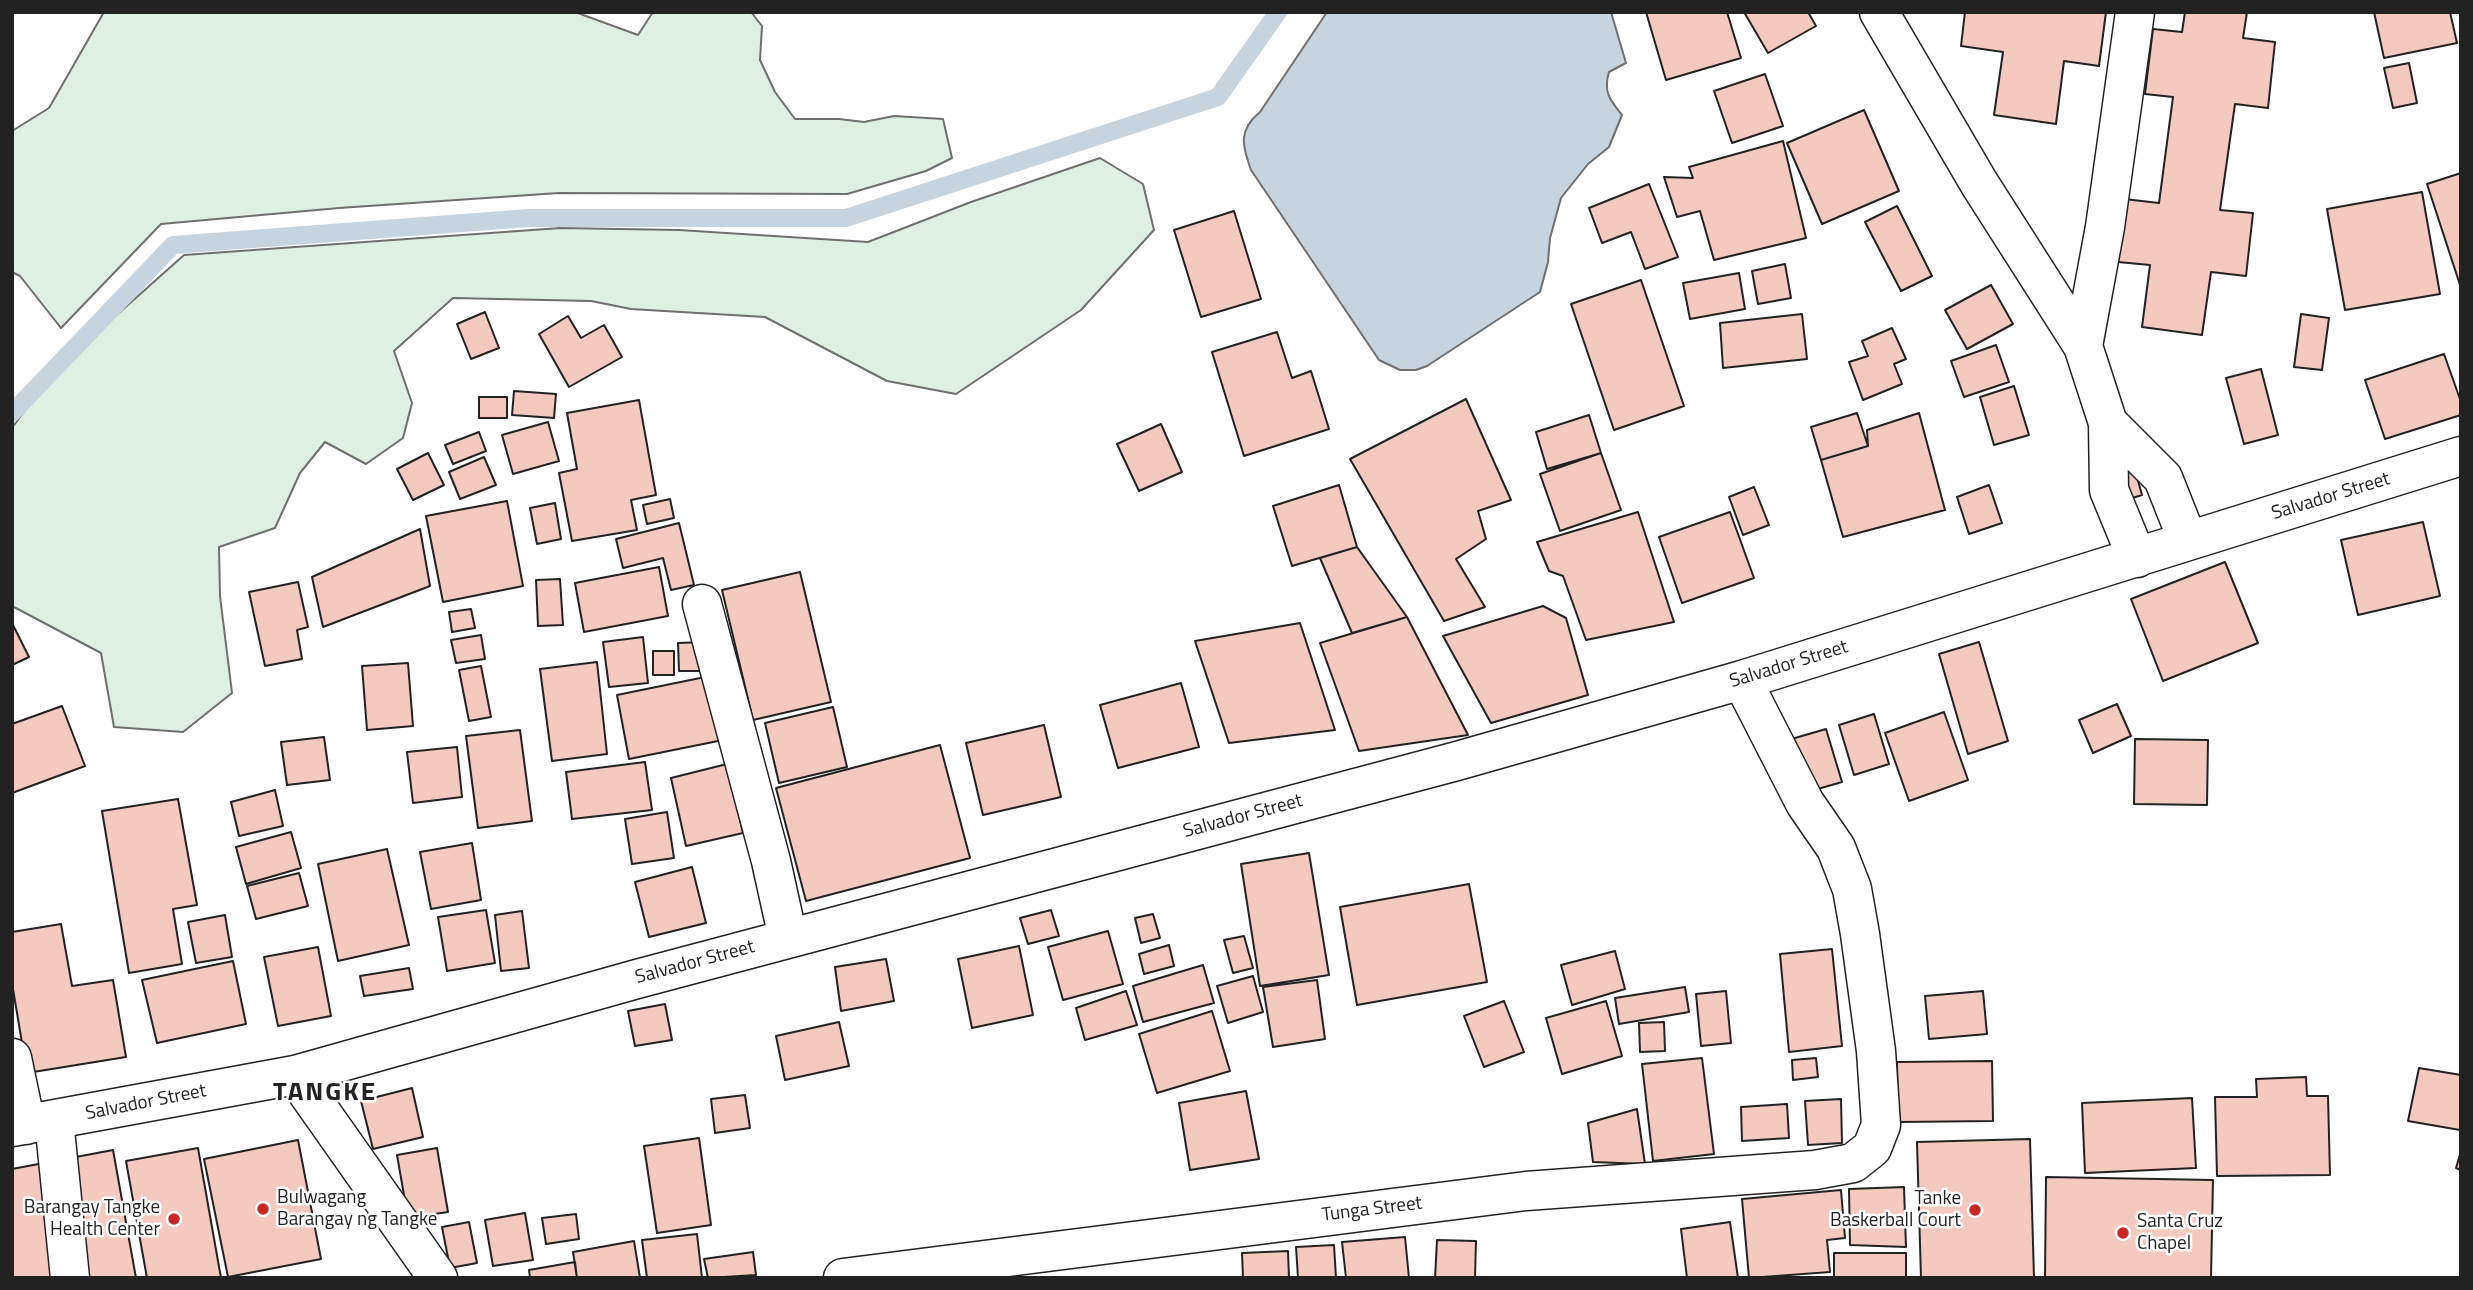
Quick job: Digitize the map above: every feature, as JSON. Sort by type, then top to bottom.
[{"type":"street","points":[[1879,12],[1979,183],[2083,346],[2108,423],[2109,490],[2137,558]]},
{"type":"street","points":[[2083,346],[2105,227],[2135,12]]},
{"type":"street","points":[[2108,423],[2163,478],[2188,541]]},
{"type":"street","name":"Salvador Street","points":[[31,1124],[295,1075],[788,938],[1457,761],[1742,680],[2461,456]]},
{"type":"street","points":[[702,604],[771,860],[788,938]]},
{"type":"street","name":"Tunga Street","points":[[843,1278],[1526,1191],[1815,1170],[1853,1163],[1872,1148],[1881,1125],[1876,1051],[1852,889],[1836,848],[1805,803],[1742,680]]},
{"type":"street","points":[[12,1058],[70,1278]]},
{"type":"street","points":[[295,1075],[438,1278]]},
{"type":"green space","points":[[104,12],[575,12],[638,35],[653,12],[751,12],[762,26],[760,60],[775,92],[795,119],[864,122],[894,116],[943,119],[952,158],[926,171],[847,194],[559,193],[339,208],[161,224],[61,328],[20,276],[12,272],[12,131],[49,108]]},
{"type":"green space","points":[[1100,158],[1143,184],[1154,230],[1081,310],[956,394],[887,381],[765,317],[631,309],[591,301],[453,298],[394,351],[412,403],[403,438],[366,464],[325,442],[300,473],[275,528],[219,547],[220,596],[232,693],[183,732],[114,727],[101,653],[12,606],[12,428],[55,370],[184,255],[560,228],[679,230],[868,242],[971,202]]},
{"type":"shaded area","points":[[1327,12],[1611,12],[1626,63],[1609,72],[1607,85],[1611,100],[1622,115],[1609,147],[1588,164],[1561,198],[1540,292],[1427,366],[1416,370],[1400,370],[1379,360],[1251,170],[1244,145],[1248,125],[1260,112]]},
{"type":"building","points":[[1646,12],[1727,12],[1741,58],[1666,80]]},
{"type":"building","points":[[1744,12],[1808,12],[1816,26],[1768,53]]},
{"type":"building","points":[[1965,12],[2106,12],[2099,66],[2064,61],[2056,124],[1994,115],[2003,52],[1961,46]]},
{"type":"building","points":[[2185,12],[2247,12],[2243,38],[2275,42],[2268,108],[2235,104],[2220,210],[2253,213],[2246,276],[2211,272],[2202,335],[2142,327],[2150,265],[2118,262],[2124,199],[2159,203],[2173,97],[2145,94],[2153,29],[2182,32]]},
{"type":"building","points":[[2374,12],[2450,12],[2457,43],[2384,58]]},
{"type":"building","points":[[2409,63],[2417,103],[2393,108],[2384,68]]},
{"type":"building","points":[[1765,74],[1783,126],[1732,143],[1714,91]]},
{"type":"building","points":[[1864,110],[1899,191],[1822,224],[1787,143]]},
{"type":"building","points":[[1783,141],[1806,238],[1714,260],[1700,211],[1677,217],[1664,177],[1693,178],[1689,167]]},
{"type":"building","points":[[2461,173],[2461,288],[2427,184]]},
{"type":"building","points":[[1649,184],[1678,257],[1645,269],[1631,232],[1602,243],[1589,208]]},
{"type":"building","points":[[2422,192],[2440,294],[2345,310],[2327,209]]},
{"type":"building","points":[[1897,206],[1932,276],[1901,291],[1865,222]]},
{"type":"building","points":[[1234,211],[1261,299],[1201,317],[1174,230]]},
{"type":"building","points":[[1785,264],[1791,298],[1758,304],[1752,271]]},
{"type":"building","points":[[1739,273],[1745,309],[1690,319],[1683,283]]},
{"type":"building","points":[[1641,280],[1684,406],[1614,430],[1571,304]]},
{"type":"building","points":[[1991,285],[2013,324],[1967,349],[1945,310]]},
{"type":"building","points":[[485,312],[499,348],[471,359],[457,324]]},
{"type":"building","points":[[1802,314],[1807,359],[1723,368],[1720,323]]},
{"type":"building","points":[[2301,314],[2329,318],[2322,370],[2294,367]]},
{"type":"building","points":[[568,316],[581,338],[604,325],[622,357],[569,387],[539,334]]},
{"type":"building","points":[[1892,328],[1906,359],[1894,364],[1902,384],[1863,400],[1849,362],[1868,356],[1862,341]]},
{"type":"building","points":[[1277,332],[1292,378],[1311,371],[1329,429],[1244,456],[1212,352]]},
{"type":"building","points":[[1996,345],[2009,382],[1964,397],[1951,361]]},
{"type":"building","points":[[2444,354],[2461,402],[2461,415],[2385,439],[2365,380]]},
{"type":"building","points":[[2261,369],[2278,435],[2244,444],[2226,378]]},
{"type":"building","points":[[2014,386],[2029,435],[1994,445],[1980,397]]},
{"type":"building","points":[[514,391],[556,394],[554,418],[512,415]]},
{"type":"building","points":[[479,397],[507,397],[507,418],[479,418]]},
{"type":"building","points":[[1466,399],[1511,500],[1478,511],[1486,539],[1456,559],[1485,607],[1444,621],[1350,459]]},
{"type":"building","points":[[639,400],[656,495],[631,500],[637,530],[572,541],[559,473],[577,469],[567,413]]},
{"type":"building","points":[[1857,413],[1868,446],[1821,460],[1811,427]]},
{"type":"building","points":[[1919,413],[1945,510],[1843,537],[1821,460],[1868,446],[1867,430]]},
{"type":"building","points":[[1589,415],[1601,453],[1547,469],[1536,432]]},
{"type":"building","points":[[548,422],[559,461],[513,474],[502,435]]},
{"type":"building","points":[[1161,424],[1182,472],[1139,491],[1117,444]]},
{"type":"building","points":[[479,432],[486,451],[453,464],[445,445]]},
{"type":"building","points":[[428,453],[444,485],[413,500],[397,469]]},
{"type":"building","points":[[1601,453],[1621,510],[1560,531],[1540,474]]},
{"type":"building","points":[[484,457],[496,485],[460,499],[449,472]]},
{"type":"building","points":[[2133,463],[2142,495],[2126,500],[2118,468]]},
{"type":"building","points":[[1339,485],[1357,547],[1292,566],[1273,506]]},
{"type":"building","points":[[1989,485],[2002,523],[1969,534],[1957,497]]},
{"type":"building","points":[[1754,487],[1769,525],[1743,535],[1729,497]]},
{"type":"building","points":[[670,499],[674,518],[647,524],[643,505]]},
{"type":"building","points":[[507,501],[523,586],[443,602],[426,516]]},
{"type":"building","points":[[555,503],[561,539],[537,544],[530,508]]},
{"type":"building","points":[[1638,512],[1674,622],[1586,640],[1563,576],[1549,571],[1537,542]]},
{"type":"building","points":[[1730,512],[1754,578],[1682,603],[1659,537]]},
{"type":"building","points":[[2423,522],[2440,596],[2358,615],[2341,540]]},
{"type":"building","points":[[679,523],[694,585],[671,590],[663,558],[623,568],[616,539]]},
{"type":"building","points":[[420,529],[430,586],[323,627],[312,577]]},
{"type":"building","points":[[1357,547],[1407,617],[1352,633],[1320,558]]},
{"type":"building","points":[[2225,562],[2258,643],[2163,681],[2131,599]]},
{"type":"building","points":[[659,567],[668,616],[584,632],[575,583]]},
{"type":"building","points":[[800,572],[831,702],[753,720],[722,590]]},
{"type":"building","points":[[560,579],[563,625],[538,626],[536,580]]},
{"type":"building","points":[[298,582],[308,627],[297,630],[302,659],[265,666],[249,592]]},
{"type":"building","points":[[1543,606],[1566,618],[1588,695],[1491,723],[1443,636]]},
{"type":"building","points":[[471,609],[475,628],[452,632],[449,612]]},
{"type":"building","points":[[1407,617],[1468,735],[1359,751],[1320,643]]},
{"type":"building","points":[[12,623],[29,657],[12,665]]},
{"type":"building","points":[[1300,623],[1335,730],[1229,743],[1195,641]]},
{"type":"building","points":[[481,635],[485,659],[456,663],[451,640]]},
{"type":"building","points":[[643,637],[648,683],[609,687],[603,642]]},
{"type":"building","points":[[703,642],[704,671],[679,671],[678,643]]},
{"type":"building","points":[[1979,642],[2008,741],[1968,754],[1939,654]]},
{"type":"building","points":[[653,651],[674,651],[674,675],[653,675]]},
{"type":"building","points":[[597,662],[607,754],[552,761],[540,669]]},
{"type":"building","points":[[408,663],[413,726],[367,730],[362,666]]},
{"type":"building","points":[[481,666],[491,717],[469,721],[459,670]]},
{"type":"building","points":[[710,676],[723,740],[629,759],[617,695]]},
{"type":"building","points":[[1181,683],[1199,747],[1118,768],[1100,705]]},
{"type":"building","points":[[2117,704],[2131,736],[2093,753],[2079,720]]},
{"type":"building","points":[[62,706],[85,766],[12,793],[12,724]]},
{"type":"building","points":[[833,707],[847,767],[779,783],[765,723]]},
{"type":"building","points":[[1944,712],[1968,780],[1909,801],[1885,733]]},
{"type":"building","points":[[1874,714],[1889,764],[1854,775],[1839,725]]},
{"type":"building","points":[[1044,725],[1061,797],[983,815],[966,743]]},
{"type":"building","points":[[1826,729],[1842,782],[1804,793],[1788,740]]},
{"type":"building","points":[[520,730],[532,821],[478,828],[466,736]]},
{"type":"building","points":[[324,737],[330,780],[287,785],[281,742]]},
{"type":"building","points":[[2135,739],[2208,740],[2207,805],[2134,804]]},
{"type":"building","points":[[940,745],[970,858],[806,901],[776,788]]},
{"type":"building","points":[[457,747],[462,797],[413,803],[407,752]]},
{"type":"building","points":[[645,762],[652,810],[572,819],[566,772]]},
{"type":"building","points":[[727,764],[743,833],[686,846],[671,778]]},
{"type":"building","points":[[275,790],[283,826],[239,836],[231,802]]},
{"type":"building","points":[[178,799],[197,905],[173,909],[182,964],[129,973],[102,811]]},
{"type":"building","points":[[667,812],[674,858],[632,864],[625,819]]},
{"type":"building","points":[[291,832],[301,868],[246,884],[236,847]]},
{"type":"building","points":[[472,843],[481,900],[431,909],[420,852]]},
{"type":"building","points":[[387,849],[409,945],[338,961],[318,864]]},
{"type":"building","points":[[1309,853],[1329,975],[1260,986],[1241,864]]},
{"type":"building","points":[[692,867],[706,923],[649,937],[635,882]]},
{"type":"building","points":[[299,873],[308,906],[256,919],[247,886]]},
{"type":"building","points":[[1469,884],[1487,982],[1357,1005],[1340,907]]},
{"type":"building","points":[[486,910],[495,963],[447,971],[438,917]]},
{"type":"building","points":[[1051,910],[1059,936],[1028,944],[1020,918]]},
{"type":"building","points":[[522,911],[529,968],[501,971],[495,915]]},
{"type":"building","points":[[1153,914],[1160,938],[1141,943],[1135,918]]},
{"type":"building","points":[[225,915],[232,957],[196,963],[188,922]]},
{"type":"building","points":[[61,924],[72,986],[113,980],[126,1057],[27,1073],[12,983],[12,932]]},
{"type":"building","points":[[1108,931],[1123,984],[1063,1000],[1048,947]]},
{"type":"building","points":[[1244,936],[1253,968],[1233,973],[1224,940]]},
{"type":"building","points":[[1169,945],[1174,966],[1144,974],[1139,954]]},
{"type":"building","points":[[1019,946],[1033,1015],[972,1028],[958,959]]},
{"type":"building","points":[[318,947],[331,1016],[278,1026],[264,957]]},
{"type":"building","points":[[1832,949],[1842,1046],[1789,1052],[1780,954]]},
{"type":"building","points":[[1615,951],[1625,989],[1572,1005],[1561,965]]},
{"type":"building","points":[[886,959],[894,1001],[841,1011],[835,967]]},
{"type":"building","points":[[233,961],[246,1024],[157,1043],[142,980]]},
{"type":"building","points":[[1203,965],[1214,1003],[1143,1022],[1133,986]]},
{"type":"building","points":[[409,968],[413,989],[364,996],[360,976]]},
{"type":"building","points":[[1253,976],[1263,1012],[1228,1023],[1217,986]]},
{"type":"building","points":[[1317,980],[1325,1039],[1273,1047],[1263,987]]},
{"type":"building","points":[[1685,987],[1689,1012],[1619,1024],[1615,998]]},
{"type":"building","points":[[1126,991],[1137,1025],[1085,1040],[1076,1008]]},
{"type":"building","points":[[1726,991],[1731,1043],[1701,1046],[1696,994]]},
{"type":"building","points":[[1983,991],[1987,1034],[1929,1039],[1925,996]]},
{"type":"building","points":[[1504,1001],[1524,1052],[1484,1067],[1464,1016]]},
{"type":"building","points":[[1606,1001],[1622,1056],[1562,1074],[1546,1018]]},
{"type":"building","points":[[665,1004],[672,1040],[635,1046],[628,1011]]},
{"type":"building","points":[[1212,1011],[1230,1071],[1157,1093],[1139,1034]]},
{"type":"building","points":[[839,1022],[849,1066],[785,1080],[776,1036]]},
{"type":"building","points":[[1664,1022],[1665,1051],[1640,1052],[1639,1023]]},
{"type":"building","points":[[1702,1058],[1714,1154],[1653,1161],[1642,1064]]},
{"type":"building","points":[[1816,1058],[1818,1077],[1793,1080],[1792,1060]]},
{"type":"building","points":[[1992,1061],[1993,1121],[1898,1122],[1897,1062]]},
{"type":"building","points":[[2419,1068],[2461,1075],[2460,1130],[2408,1121]]},
{"type":"building","points":[[2306,1077],[2307,1096],[2328,1096],[2330,1175],[2217,1176],[2215,1097],[2257,1097],[2256,1079]]},
{"type":"building","points":[[412,1088],[423,1137],[373,1149],[361,1101]]},
{"type":"building","points":[[1246,1091],[1259,1159],[1190,1170],[1179,1103]]},
{"type":"building","points":[[745,1095],[750,1128],[715,1133],[711,1099]]},
{"type":"building","points":[[2192,1098],[2196,1168],[2085,1173],[2082,1103]]},
{"type":"building","points":[[1841,1099],[1842,1143],[1808,1145],[1805,1101]]},
{"type":"building","points":[[1787,1104],[1789,1138],[1742,1141],[1741,1107]]},
{"type":"building","points":[[1637,1109],[1645,1164],[1593,1162],[1588,1123]]},
{"type":"building","points":[[699,1138],[711,1225],[657,1233],[644,1146]]},
{"type":"building","name":"Tanke Baskerball Court","points":[[2030,1139],[2034,1278],[1921,1278],[1917,1142]]},
{"type":"building","name":"Bulwagang Barangay ng Tangke","points":[[298,1140],[321,1259],[228,1277],[204,1159]]},
{"type":"building","name":"Barangay Tangke Health Center","points":[[198,1148],[221,1278],[147,1278],[126,1161]]},
{"type":"building","points":[[437,1148],[448,1212],[408,1218],[397,1155]]},
{"type":"building","points":[[113,1150],[136,1278],[12,1278],[12,1169]]},
{"type":"building","points":[[2461,1151],[2461,1170],[2456,1168]]},
{"type":"building","points":[[2046,1177],[2213,1180],[2211,1278],[2045,1278]]},
{"type":"building","points":[[1904,1187],[1906,1247],[1850,1245],[1849,1189]]},
{"type":"building","points":[[1841,1190],[1845,1238],[1827,1240],[1830,1272],[1749,1278],[1742,1199]]},
{"type":"building","points":[[525,1213],[533,1260],[493,1266],[485,1220]]},
{"type":"building","points":[[576,1214],[579,1239],[546,1244],[542,1218]]},
{"type":"building","points":[[469,1222],[477,1263],[450,1268],[442,1227]]},
{"type":"building","points":[[1730,1222],[1738,1278],[1687,1278],[1681,1229]]},
{"type":"building","points":[[697,1234],[702,1278],[647,1278],[642,1240]]},
{"type":"building","points":[[1405,1237],[1409,1278],[1346,1278],[1342,1242]]},
{"type":"building","points":[[1437,1240],[1476,1241],[1475,1278],[1435,1278]]},
{"type":"building","points":[[634,1241],[640,1278],[577,1278],[573,1252]]},
{"type":"building","points":[[1334,1245],[1336,1278],[1298,1278],[1296,1247]]},
{"type":"building","points":[[1288,1251],[1289,1278],[1243,1278],[1242,1253]]},
{"type":"building","points":[[753,1252],[756,1275],[708,1278],[704,1259]]},
{"type":"building","points":[[1834,1253],[1906,1253],[1906,1278],[1834,1278]]},
{"type":"building","points":[[575,1262],[577,1278],[530,1278],[529,1270]]},
{"type":"waterway","points":[[12,413],[173,245],[529,218],[846,218],[1218,97],[1278,12]]},
{"type":"place","name":"Bulwagang Barangay ng Tangke","points":[[263,1209]]},
{"type":"place","name":"Tanke Baskerball Court","points":[[1975,1210]]},
{"type":"place","name":"Barangay Tangke Health Center","points":[[174,1219]]},
{"type":"place","name":"Santa Cruz Chapel","points":[[2123,1233]]},
{"type":"district","name":"TANGKE","points":[[325,1094]]}]
